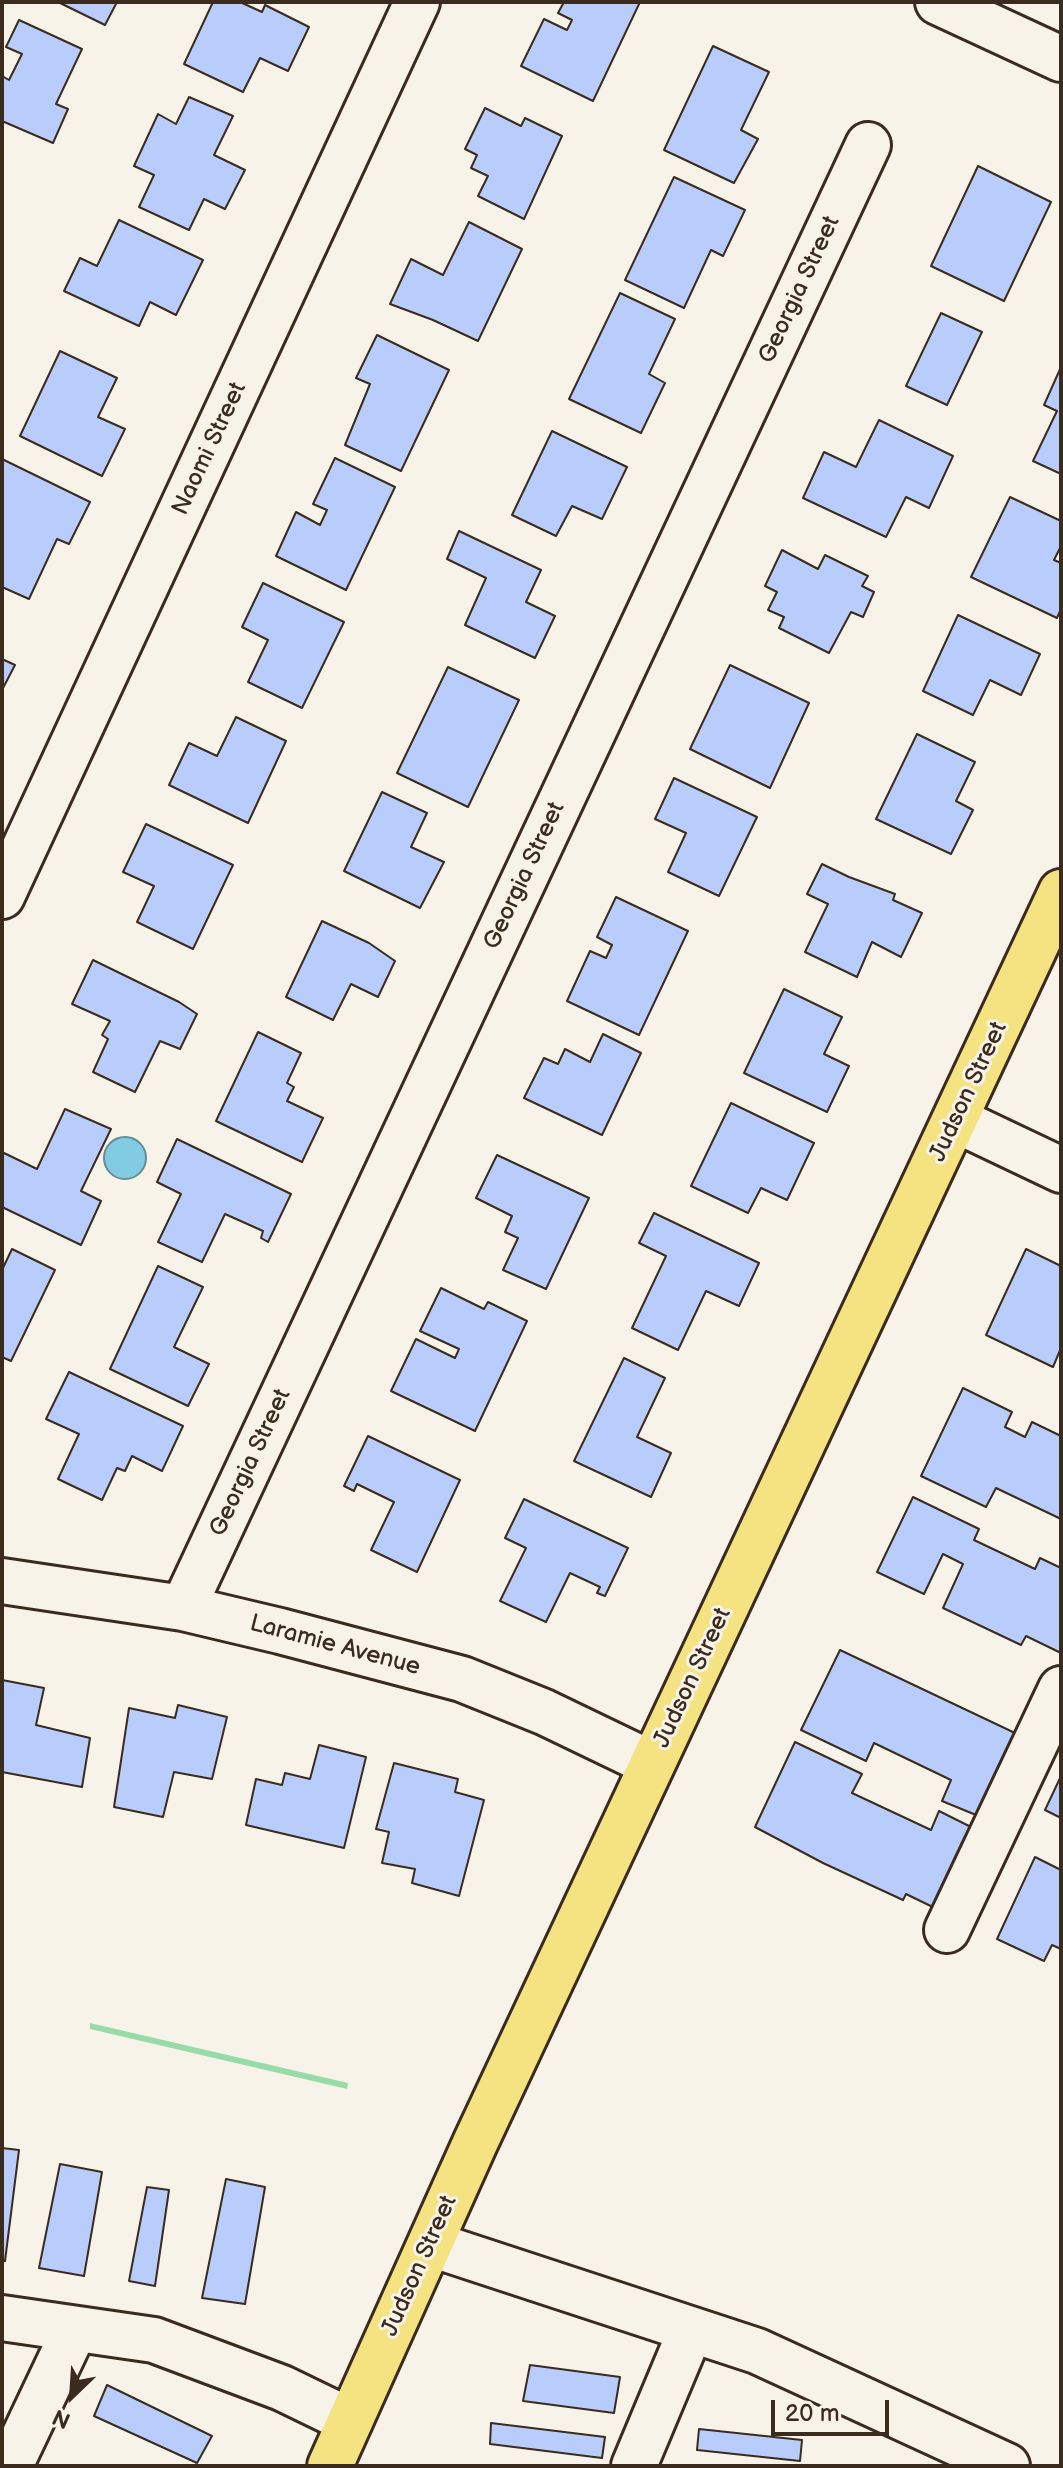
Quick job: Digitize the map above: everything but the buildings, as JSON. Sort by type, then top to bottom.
[{"type":"main road","name":"Judson Street","points":[[330,2466],[652,1764],[1061,892]]},
{"type":"street","name":"Naomi Street","points":[[2,896],[417,2]]},
{"type":"street","points":[[938,2],[1061,59]]},
{"type":"street","name":"Georgia Street","points":[[183,1608],[868,145]]},
{"type":"street","points":[[956,1120],[1061,1170]]},
{"type":"street","name":"Laramie Avenue","points":[[2,1581],[183,1608],[462,1679],[544,1712],[652,1764]]},
{"type":"street","points":[[947,1930],[1061,1689]]},
{"type":"street","points":[[431,2244],[757,2351],[941,2452],[1007,2466]]},
{"type":"street","points":[[2,2318],[154,2340],[282,2388],[350,2421]]},
{"type":"street","points":[[10,2466],[75,2329]]},
{"type":"street","points":[[634,2466],[691,2330]]},
{"type":"green space","points":[[90,2023],[348,2083],[347,2089],[90,2029]]},
{"type":"water","points":[[125,1137],[140,1143],[146,1158],[140,1173],[125,1179],[110,1173],[104,1158],[110,1143]]}]
